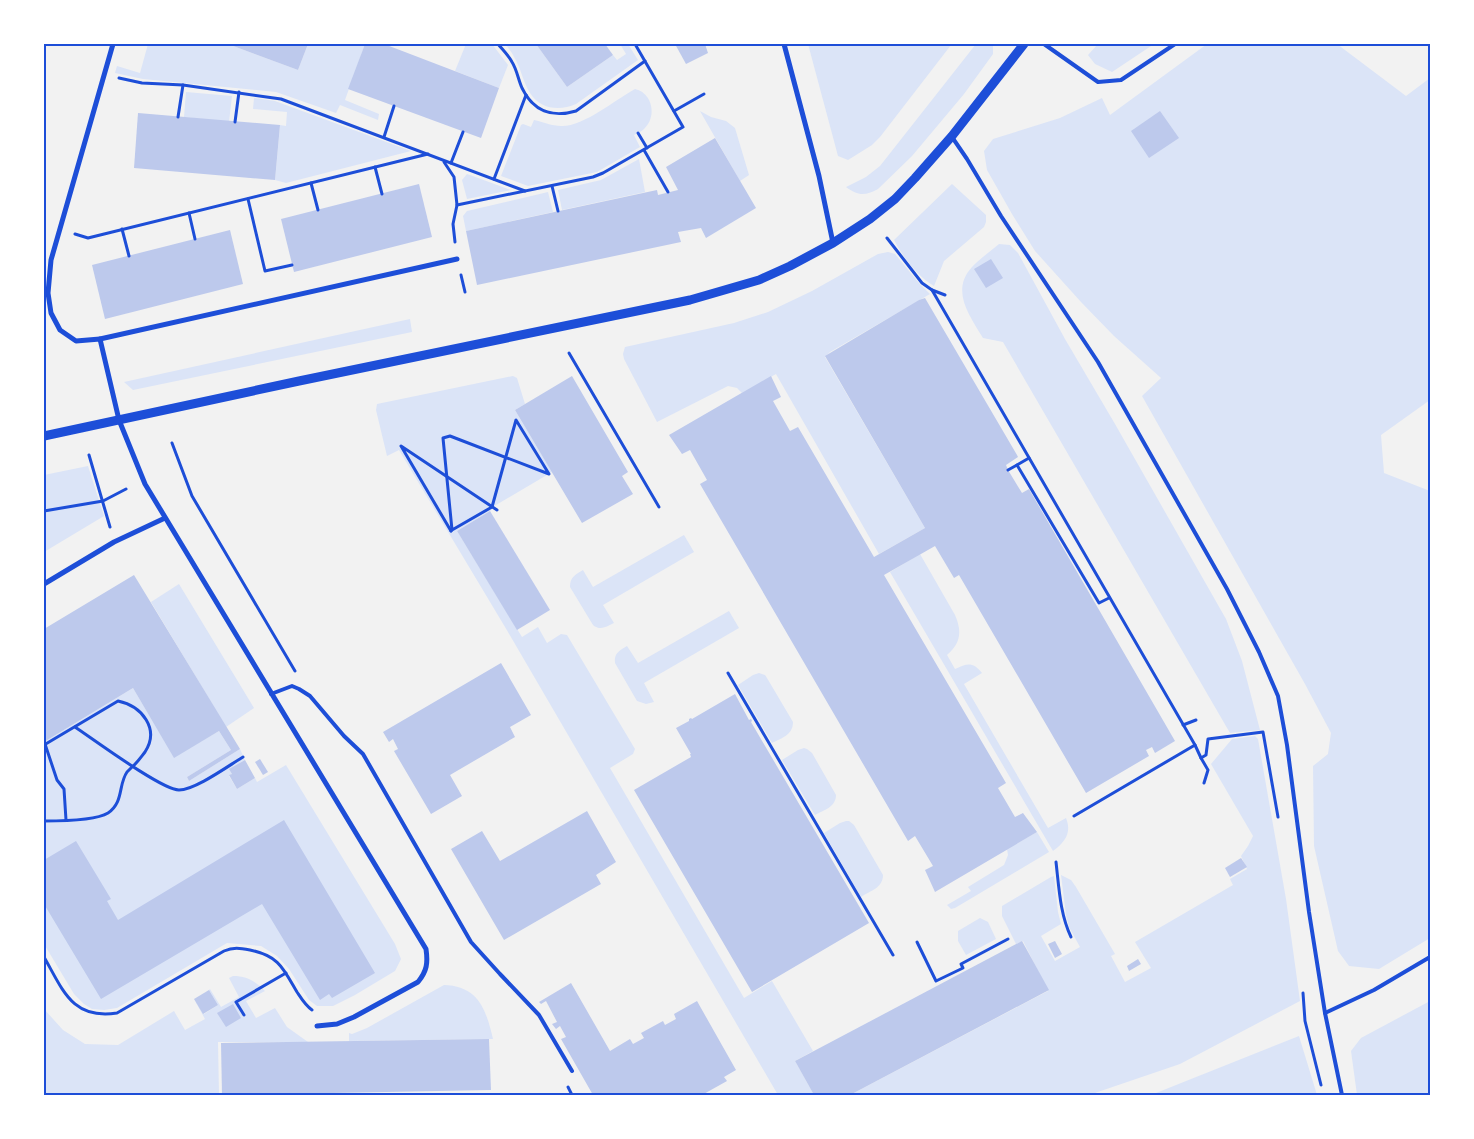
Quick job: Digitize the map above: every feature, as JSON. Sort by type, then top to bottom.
[{"type":"street","points":[[113,44],[51,260],[48,293],[51,313],[60,330],[76,341],[100,339],[457,259]]},
{"type":"street","points":[[784,44],[819,176],[833,243]]},
{"type":"street","points":[[44,436],[690,300],[759,280],[833,243],[870,220],[895,199],[952,136],[1024,44]]},
{"type":"street","points":[[100,339],[119,420],[145,484],[426,949],[428,961],[424,974],[418,982],[354,1017],[337,1024],[317,1026]]},
{"type":"street","points":[[44,584],[114,542],[165,518]]},
{"type":"lane","points":[[1044,44],[1098,82],[1121,80],[1175,44]]},
{"type":"lane","points":[[952,136],[1098,362],[1227,589],[1259,652],[1278,696],[1287,745],[1309,912],[1325,1012],[1342,1095]]},
{"type":"lane","points":[[271,694],[292,686],[310,696],[344,736],[363,754],[471,942],[539,1015],[572,1071]]},
{"type":"lane","points":[[1325,1012],[1374,990],[1430,957]]},
{"type":"path","points":[[498,44],[513,62],[522,89],[531,102],[541,110],[551,113],[563,114],[576,111],[645,61]]},
{"type":"path","points":[[457,205],[592,178],[683,127],[635,44]]},
{"type":"path","points":[[104,74],[142,83],[183,85],[281,99],[525,191]]},
{"type":"path","points":[[178,116],[183,85]]},
{"type":"path","points":[[235,122],[239,92]]},
{"type":"path","points":[[674,111],[704,94]]},
{"type":"path","points":[[494,180],[526,95]]},
{"type":"path","points":[[384,137],[394,106]]},
{"type":"path","points":[[451,163],[463,132]]},
{"type":"path","points":[[638,133],[668,192]]},
{"type":"path","points":[[60,230],[88,238],[428,154]]},
{"type":"path","points":[[436,157],[446,163],[454,177],[457,205],[453,224],[457,259],[465,292]]},
{"type":"path","points":[[375,167],[382,194]]},
{"type":"path","points":[[311,183],[318,210]]},
{"type":"path","points":[[552,186],[558,211]]},
{"type":"path","points":[[248,199],[265,271],[292,265]]},
{"type":"path","points":[[188,213],[195,239]]},
{"type":"path","points":[[122,229],[129,256]]},
{"type":"path","points":[[888,238],[922,283],[932,290],[945,295]]},
{"type":"path","points":[[932,290],[1195,745],[1208,770],[1204,783]]},
{"type":"path","points":[[569,353],[659,507]]},
{"type":"path","points":[[452,530],[443,438],[450,436],[506,458],[549,474],[516,420],[506,458],[492,507],[452,530]]},
{"type":"path","points":[[172,443],[192,496],[310,696]]},
{"type":"path","points":[[452,530],[450,531],[401,446],[497,510]]},
{"type":"path","points":[[89,456],[114,542]]},
{"type":"path","points":[[1008,470],[1028,458]]},
{"type":"path","points":[[1018,465],[1099,604],[1109,598]]},
{"type":"path","points":[[44,511],[103,501],[126,489]]},
{"type":"path","points":[[728,673],[893,955]]},
{"type":"path","points":[[44,821],[66,820],[96,817],[107,813],[115,806],[121,794],[127,771],[134,766],[146,751],[150,739],[151,731],[148,722],[140,712],[128,703],[118,701],[44,745],[57,780],[64,789],[66,820]]},
{"type":"path","points":[[1183,725],[1196,720]]},
{"type":"path","points":[[75,727],[160,784],[178,790],[191,788],[243,757]]},
{"type":"path","points":[[1202,758],[1206,754],[1208,739],[1263,732]]},
{"type":"path","points":[[1074,816],[1195,745]]},
{"type":"path","points":[[1056,862],[1062,914],[1071,937]]},
{"type":"path","points":[[917,942],[936,981],[963,968],[961,964],[1008,939]]},
{"type":"path","points":[[44,958],[67,997],[77,1007],[90,1013],[105,1015],[117,1014],[224,951],[231,948],[242,948],[261,952],[274,958],[286,973],[304,1003],[317,1012]]},
{"type":"path","points":[[244,1015],[239,1010],[236,1002],[286,973]]},
{"type":"shaded area","points":[[148,44],[228,44],[298,70],[308,44],[365,44],[345,100],[379,114],[378,120],[340,105],[336,113],[276,92],[143,79],[115,73],[117,66],[140,73]]},
{"type":"shaded area","points":[[466,44],[492,44],[508,65],[499,88],[455,71]]},
{"type":"shaded area","points":[[505,44],[536,44],[567,87],[613,55],[617,60],[626,54],[620,44],[628,44],[638,60],[576,104],[557,108],[545,106],[534,99],[516,61]]},
{"type":"shaded area","points":[[808,44],[951,45],[880,137],[872,145],[848,160],[838,156]]},
{"type":"shaded area","points":[[976,44],[993,44],[993,54],[964,94],[912,156],[878,189],[862,194],[846,187],[866,177],[880,166]]},
{"type":"shaded area","points":[[1098,44],[1154,44],[1112,72],[1095,64],[1088,55]]},
{"type":"shaded area","points":[[1207,44],[1337,44],[1406,96],[1430,78],[1430,400],[1381,435],[1384,473],[1430,491],[1430,938],[1379,969],[1349,966],[1338,951],[1314,846],[1313,766],[1328,754],[1331,733],[1142,396],[1161,378],[1114,336],[1035,251],[987,170],[984,151],[993,139],[1060,118],[1102,98],[1110,115]]},
{"type":"shaded area","points":[[635,89],[646,95],[652,112],[648,124],[643,130],[634,135],[640,147],[597,172],[528,186],[501,176],[521,125],[531,127],[534,120],[561,126],[570,125],[589,118]]},
{"type":"shaded area","points":[[186,92],[232,96],[229,122],[184,117]]},
{"type":"shaded area","points":[[254,98],[275,101],[411,151],[286,183],[275,180],[280,125],[286,126],[287,112],[253,109]]},
{"type":"shaded area","points":[[700,111],[711,117],[726,121],[735,128],[749,175],[740,181]]},
{"type":"shaded area","points":[[639,159],[645,192],[562,210],[558,190],[601,180]]},
{"type":"shaded area","points":[[467,174],[511,190],[467,199],[462,180]]},
{"type":"shaded area","points":[[952,184],[986,215],[986,222],[984,227],[944,261],[934,286],[911,266],[894,240]]},
{"type":"shaded area","points":[[548,192],[553,212],[466,231],[463,216],[467,211]]},
{"type":"shaded area","points":[[999,244],[1010,245],[1018,253],[1065,339],[1226,619],[1242,661],[1260,730],[1230,733],[1003,342],[983,338],[968,312],[962,294],[966,276],[975,264]]},
{"type":"shaded area","points":[[888,252],[895,254],[930,294],[830,352],[825,357],[925,528],[879,554],[776,374],[742,393],[737,388],[728,386],[657,422],[623,354],[625,347],[734,323],[768,312],[812,291],[878,254]]},
{"type":"shaded area","points":[[410,319],[412,332],[133,390],[124,382]]},
{"type":"shaded area","points":[[513,376],[517,378],[525,404],[515,410],[552,472],[496,505],[490,511],[457,531],[522,637],[538,627],[547,643],[561,634],[567,635],[635,749],[633,754],[610,768],[744,998],[772,981],[813,1051],[795,1061],[814,1095],[778,1095],[508,632],[399,450],[387,456],[376,410],[377,404]]},
{"type":"shaded area","points":[[88,466],[104,516],[44,552],[44,475]]},
{"type":"shaded area","points":[[684,535],[694,552],[603,605],[614,623],[601,628],[593,625],[570,587],[574,577],[583,570],[593,587]]},
{"type":"shaded area","points":[[920,554],[955,615],[959,626],[958,641],[947,655],[955,669],[972,665],[982,673],[964,684],[1048,828],[1066,818],[1068,833],[1061,844],[1053,851],[890,572]]},
{"type":"shaded area","points":[[179,584],[254,708],[226,727],[151,602]]},
{"type":"shaded area","points":[[729,611],[739,628],[644,683],[654,702],[646,704],[637,701],[615,663],[615,657],[618,653],[627,646],[638,663]]},
{"type":"shaded area","points":[[759,673],[765,675],[793,722],[789,733],[772,743],[738,685]]},
{"type":"shaded area","points":[[133,688],[174,757],[219,731],[231,750],[187,777],[189,781],[240,749],[245,760],[230,769],[232,774],[229,776],[237,789],[255,778],[257,782],[286,765],[395,944],[401,959],[395,971],[333,1006],[317,1006],[309,1000],[289,969],[277,956],[261,946],[227,943],[117,1008],[92,1009],[74,994],[44,944],[44,742]]},
{"type":"shaded area","points":[[1255,736],[1258,739],[1286,899],[1300,1001],[1180,1064],[1089,1095],[850,1095],[1048,991],[1023,941],[1016,944],[1002,916],[1002,906],[1051,877],[1054,876],[1061,924],[1041,936],[1055,961],[1080,947],[1069,927],[1061,875],[1071,880],[1076,887],[1115,954],[1111,956],[1125,982],[1151,968],[1135,942],[1233,885],[1230,879],[1247,869],[1241,856],[1253,836],[1211,764],[1232,739]]},
{"type":"shaded area","points":[[804,748],[812,753],[836,795],[832,805],[815,815],[782,760]]},
{"type":"shaded area","points":[[846,821],[854,825],[883,875],[878,886],[861,897],[824,833]]},
{"type":"shaded area","points":[[1037,832],[1049,852],[955,908],[951,909],[947,905],[971,891],[968,887],[1004,865],[1008,855],[1007,849]]},
{"type":"shaded area","points":[[980,918],[988,922],[996,939],[966,955],[958,941],[958,931]]},
{"type":"shaded area","points":[[233,976],[250,980],[258,984],[265,991],[246,1001],[256,1018],[275,1008],[287,1027],[308,1042],[218,1042],[219,1095],[44,1095],[44,1009],[63,1030],[85,1044],[118,1045],[174,1011],[185,1030],[205,1019],[194,999],[204,1014],[218,1005],[210,989],[221,1007],[239,997],[229,978]]},
{"type":"shaded area","points":[[444,985],[456,986],[465,990],[479,1001],[487,1018],[493,1039],[349,1041],[349,1033],[352,1034],[367,1028]]},
{"type":"shaded area","points":[[1430,1001],[1430,1095],[1357,1095],[1351,1051],[1361,1038]]},
{"type":"shaded area","points":[[1299,1036],[1317,1095],[1151,1095]]},
{"type":"building","points":[[228,44],[308,44],[298,70]]},
{"type":"building","points":[[365,44],[384,44],[499,88],[481,138],[348,89]]},
{"type":"building","points":[[536,44],[605,44],[613,55],[567,87]]},
{"type":"building","points":[[675,44],[705,44],[708,53],[686,64]]},
{"type":"building","points":[[1160,111],[1179,138],[1149,158],[1131,131]]},
{"type":"building","points":[[138,113],[280,125],[275,180],[134,168]]},
{"type":"building","points":[[715,138],[756,208],[706,238],[701,228],[678,232],[681,242],[477,285],[466,231],[657,190],[658,195],[678,190],[666,167]]},
{"type":"building","points":[[419,184],[432,237],[294,272],[281,219]]},
{"type":"building","points":[[230,230],[243,284],[105,319],[92,265]]},
{"type":"building","points":[[991,259],[1003,278],[986,288],[974,269]]},
{"type":"building","points":[[925,298],[1018,457],[1006,465],[1008,470],[1022,493],[1029,489],[1175,741],[1155,753],[1152,747],[1146,750],[1149,756],[1086,793],[959,575],[954,578],[935,546],[884,575],[1006,783],[998,788],[1015,817],[1023,813],[1037,832],[935,892],[925,870],[933,866],[915,836],[908,841],[700,484],[707,480],[690,450],[682,454],[669,435],[771,376],[781,397],[773,401],[790,431],[798,427],[874,557],[925,528],[825,356]]},
{"type":"building","points":[[572,376],[628,472],[622,476],[633,494],[582,523],[515,410]]},
{"type":"building","points":[[490,511],[550,610],[517,630],[457,531]]},
{"type":"building","points":[[134,575],[240,749],[189,781],[187,777],[231,750],[219,731],[174,758],[133,688],[44,742],[44,629]]},
{"type":"building","points":[[501,663],[531,715],[510,727],[515,737],[450,775],[462,796],[431,814],[394,751],[398,749],[393,739],[389,742],[383,732]]},
{"type":"building","points":[[735,694],[869,923],[752,992],[634,790],[691,757],[676,728]]},
{"type":"building","points":[[260,759],[268,772],[263,775],[255,762]]},
{"type":"building","points":[[245,760],[255,778],[237,789],[229,775],[232,774],[229,769]]},
{"type":"building","points":[[587,811],[616,862],[596,875],[601,884],[504,940],[451,849],[482,831],[500,861]]},
{"type":"building","points":[[284,820],[375,973],[332,998],[329,994],[320,1000],[262,904],[101,999],[44,904],[44,860],[76,841],[111,899],[107,901],[118,920]]},
{"type":"building","points":[[1241,858],[1247,867],[1230,877],[1225,868]]},
{"type":"building","points":[[1022,941],[1049,990],[850,1095],[814,1095],[795,1061]]},
{"type":"building","points":[[1055,941],[1062,954],[1055,958],[1048,944]]},
{"type":"building","points":[[1138,959],[1141,964],[1129,971],[1127,966]]},
{"type":"building","points":[[571,983],[610,1051],[630,1039],[633,1044],[644,1038],[641,1033],[663,1021],[665,1025],[676,1019],[674,1014],[697,1001],[736,1070],[724,1077],[727,1081],[702,1095],[593,1095],[561,1039],[566,1037],[560,1026],[556,1029],[552,1024],[557,1022],[546,1001],[541,1004],[539,1002]]},
{"type":"building","points":[[209,990],[218,1005],[203,1014],[194,999]]},
{"type":"building","points":[[233,1004],[241,1018],[226,1027],[217,1013]]},
{"type":"building","points":[[489,1039],[491,1090],[222,1095],[221,1043]]}]
